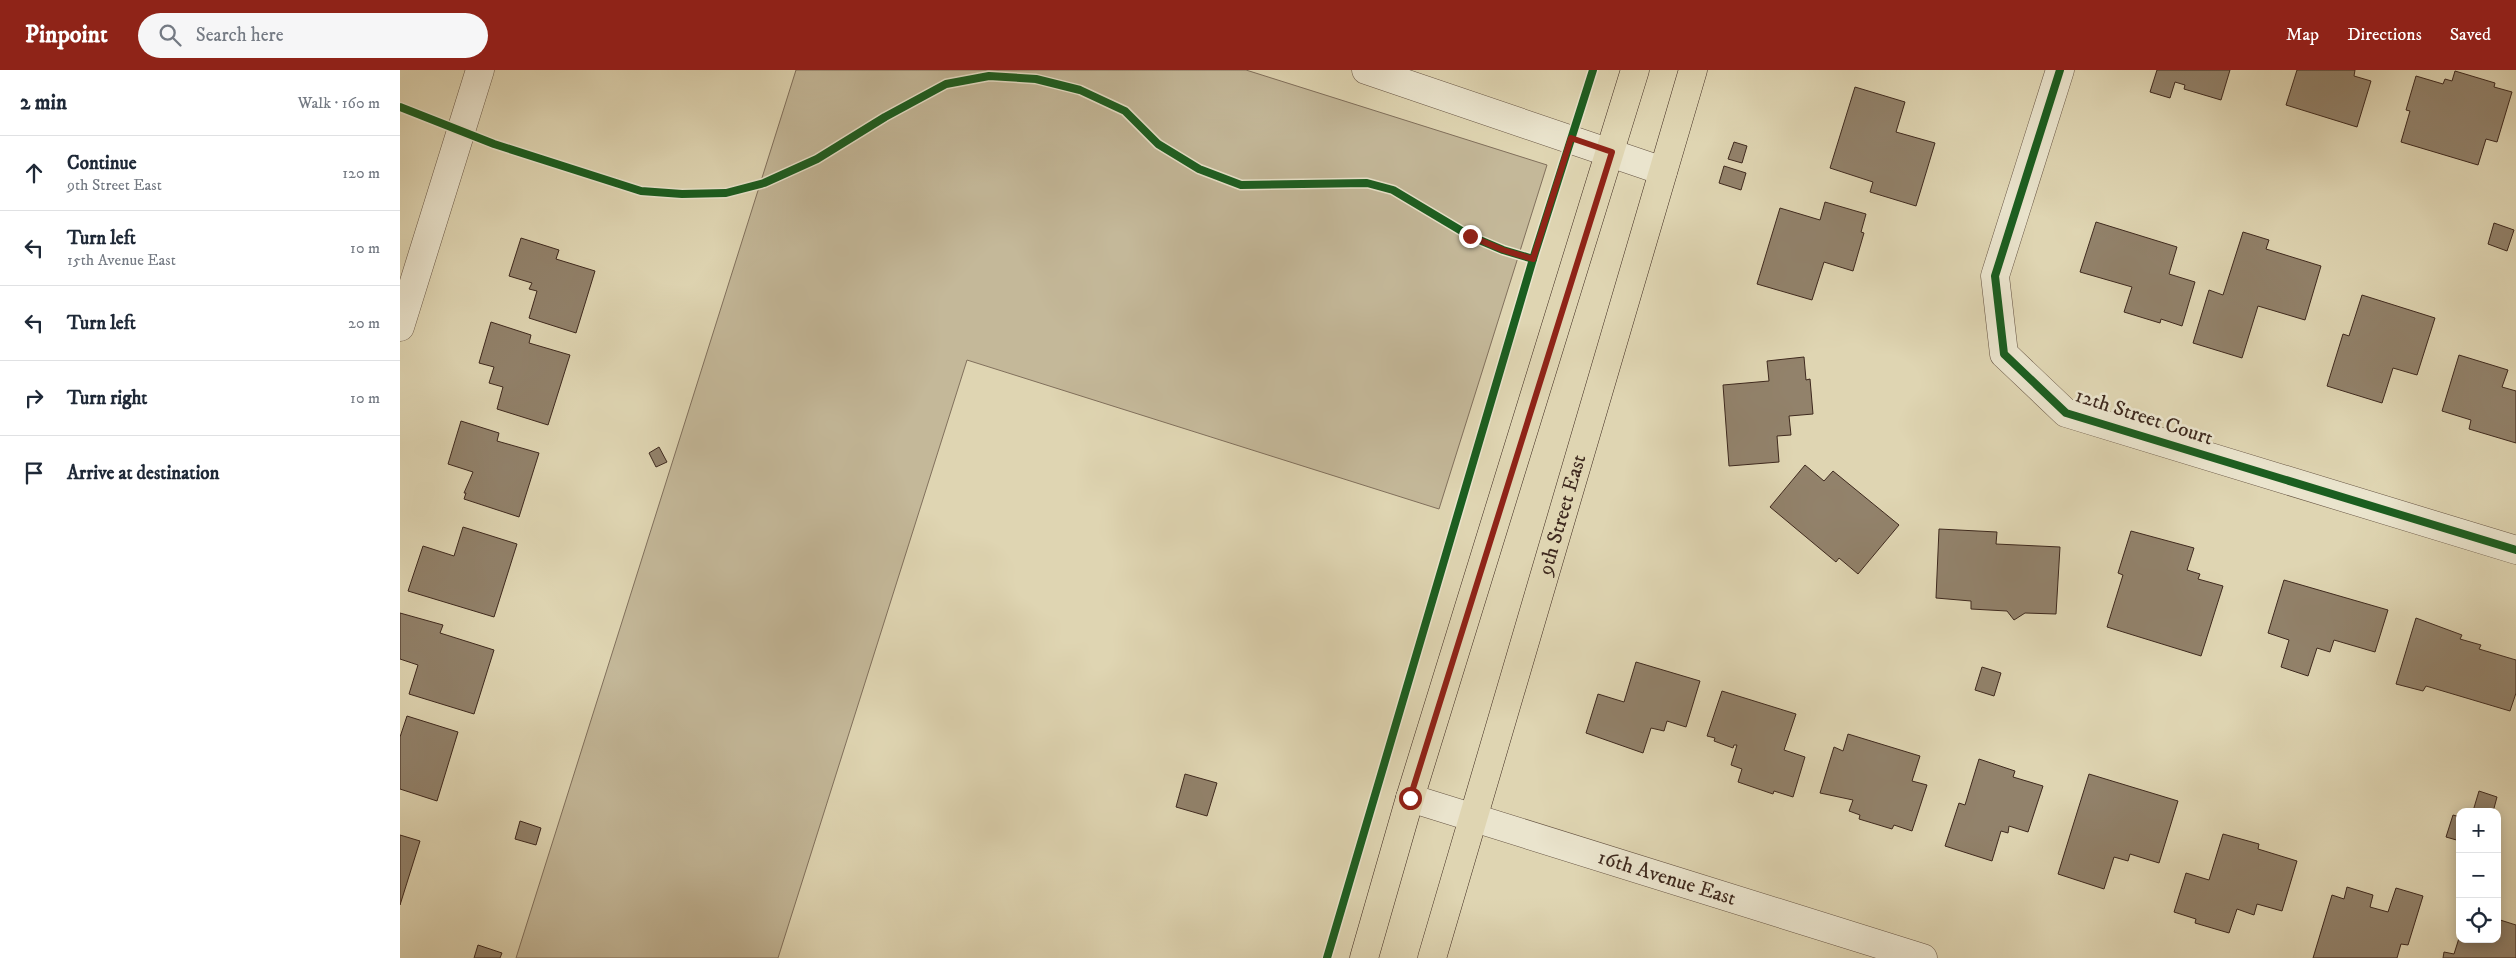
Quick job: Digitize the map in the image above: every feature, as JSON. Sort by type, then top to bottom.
[{"type":"main road","points":[[1364,958],[1410,798],[1612,152],[1635,70]]},
{"type":"main road","name":"9th Street East","points":[[1432,958],[1693,70]]},
{"type":"street","points":[[400,327],[480,70]]},
{"type":"street","points":[[1366,70],[1663,170]]},
{"type":"street","name":"12th Street Court","points":[[2060,70],[1995,276],[2004,354],[2066,413],[2516,550]]},
{"type":"street","name":"16th Avenue East","points":[[1410,798],[1473,816],[1923,958]]},
{"type":"shaded area","points":[[796,70],[1246,70],[1547,165],[1439,509],[967,360],[778,958],[516,958]]},
{"type":"building","points":[[2157,70],[2230,70],[2221,100],[2184,89],[2185,85],[2175,82],[2170,98],[2150,92]]},
{"type":"building","points":[[2297,70],[2355,70],[2354,76],[2371,81],[2357,127],[2286,105]]},
{"type":"building","points":[[2455,71],[2495,83],[2494,87],[2512,92],[2497,142],[2486,139],[2478,165],[2401,142],[2410,111],[2406,110],[2416,76],[2443,84],[2445,79],[2452,81]]},
{"type":"building","points":[[1855,87],[1905,102],[1896,132],[1935,143],[1916,206],[1870,192],[1873,182],[1830,168]]},
{"type":"building","points":[[1734,142],[1747,146],[1742,163],[1728,159]]},
{"type":"building","points":[[1724,166],[1746,173],[1741,190],[1719,183]]},
{"type":"building","points":[[1825,202],[1866,214],[1861,232],[1864,233],[1853,271],[1824,262],[1812,300],[1757,284],[1780,208],[1820,220]]},
{"type":"building","points":[[2096,222],[2177,247],[2169,274],[2195,282],[2182,326],[2161,319],[2160,323],[2124,312],[2132,287],[2080,272]]},
{"type":"building","points":[[2494,223],[2514,230],[2507,251],[2488,244]]},
{"type":"building","points":[[2243,232],[2269,240],[2266,249],[2321,266],[2305,320],[2258,306],[2242,358],[2193,343],[2209,290],[2223,295]]},
{"type":"building","points":[[521,238],[559,250],[556,259],[595,271],[576,333],[529,318],[537,291],[529,289],[532,283],[509,276]]},
{"type":"building","points":[[2362,295],[2435,318],[2417,375],[2393,368],[2382,403],[2327,386],[2343,334],[2349,336]]},
{"type":"building","points":[[491,322],[531,335],[529,343],[570,355],[548,425],[497,409],[503,387],[489,383],[494,367],[479,363]]},
{"type":"building","points":[[2459,355],[2508,370],[2502,387],[2516,391],[2516,443],[2469,429],[2471,420],[2442,411]]},
{"type":"building","points":[[1804,357],[1806,380],[1810,379],[1813,414],[1789,416],[1791,435],[1777,436],[1779,462],[1729,466],[1723,385],[1769,381],[1767,361]]},
{"type":"building","points":[[461,421],[499,433],[497,441],[539,453],[519,517],[464,499],[466,493],[464,493],[473,472],[448,464]]},
{"type":"building","points":[[659,447],[667,462],[656,467],[649,453]]},
{"type":"building","points":[[1805,465],[1824,481],[1833,471],[1899,525],[1858,574],[1839,558],[1836,562],[1770,507]]},
{"type":"building","points":[[463,527],[517,544],[494,617],[408,591],[423,546],[454,556]]},
{"type":"building","points":[[1939,529],[1997,532],[1996,544],[2060,547],[2056,614],[2025,613],[2014,620],[2007,611],[1971,609],[1971,601],[1936,598]]},
{"type":"building","points":[[2131,531],[2194,548],[2187,570],[2200,574],[2198,579],[2223,586],[2201,656],[2107,627],[2123,575],[2118,573]]},
{"type":"building","points":[[2284,580],[2388,610],[2375,652],[2334,640],[2330,652],[2317,648],[2308,676],[2281,667],[2289,640],[2268,633]]},
{"type":"building","points":[[400,613],[443,625],[440,633],[494,650],[474,714],[409,694],[418,665],[400,659]]},
{"type":"building","points":[[2416,618],[2462,635],[2460,639],[2481,645],[2479,649],[2516,660],[2516,693],[2510,711],[2426,686],[2423,691],[2396,684]]},
{"type":"building","points":[[1636,662],[1700,681],[1686,727],[1667,721],[1664,731],[1651,728],[1643,753],[1586,733],[1598,694],[1624,702]]},
{"type":"building","points":[[1982,667],[2001,673],[1994,696],[1975,690]]},
{"type":"building","points":[[1722,691],[1796,714],[1784,750],[1805,757],[1793,797],[1774,791],[1773,794],[1738,782],[1742,769],[1731,765],[1737,745],[1734,745],[1733,748],[1714,741],[1715,738],[1707,736]]},
{"type":"building","points":[[407,716],[458,732],[437,801],[400,789],[400,737]]},
{"type":"building","points":[[1848,734],[1920,756],[1912,781],[1927,785],[1912,831],[1894,825],[1892,829],[1859,819],[1860,815],[1849,811],[1853,800],[1820,793],[1834,747],[1843,751]]},
{"type":"building","points":[[1979,759],[2015,771],[2013,777],[2043,786],[2028,832],[2009,826],[2008,833],[2001,831],[1992,861],[1945,846],[1959,803],[1965,805]]},
{"type":"building","points":[[1185,774],[1217,783],[1207,816],[1176,807]]},
{"type":"building","points":[[2089,774],[2178,801],[2159,863],[2130,854],[2128,861],[2114,857],[2104,889],[2058,874]]},
{"type":"building","points":[[2479,791],[2497,797],[2494,808],[2474,808]]},
{"type":"building","points":[[2453,815],[2456,816],[2456,840],[2446,837]]},
{"type":"building","points":[[520,821],[541,828],[536,845],[515,839]]},
{"type":"building","points":[[2223,834],[2259,844],[2258,849],[2297,861],[2282,911],[2257,904],[2254,915],[2237,909],[2229,933],[2195,923],[2196,919],[2174,912],[2186,873],[2209,880]]},
{"type":"building","points":[[400,835],[420,841],[400,905]]},
{"type":"building","points":[[2347,887],[2373,895],[2370,907],[2388,912],[2396,888],[2423,896],[2408,945],[2401,944],[2397,958],[2313,958],[2332,895],[2344,899]]},
{"type":"building","points":[[2501,920],[2516,925],[2516,958],[2443,958],[2444,952],[2454,954],[2457,943],[2501,943]]},
{"type":"building","points":[[478,945],[502,953],[500,958],[474,958]]},
{"type":"cycle path","points":[[1327,958],[1533,259],[1593,70]]},
{"type":"cycle path","points":[[2060,70],[1995,276],[2004,354],[2066,413],[2516,550]]},
{"type":"cycle path","points":[[400,107],[494,144],[641,191],[682,194],[726,193],[764,183],[817,159],[885,117],[946,84],[989,76],[1036,79],[1080,90],[1125,111],[1158,144],[1199,169],[1241,185],[1367,183],[1393,190],[1470,236],[1503,250],[1533,259]]},
{"type":"route","points":[[1410,798],[1612,152],[1571,138],[1533,259],[1503,250],[1470,236]]}]
